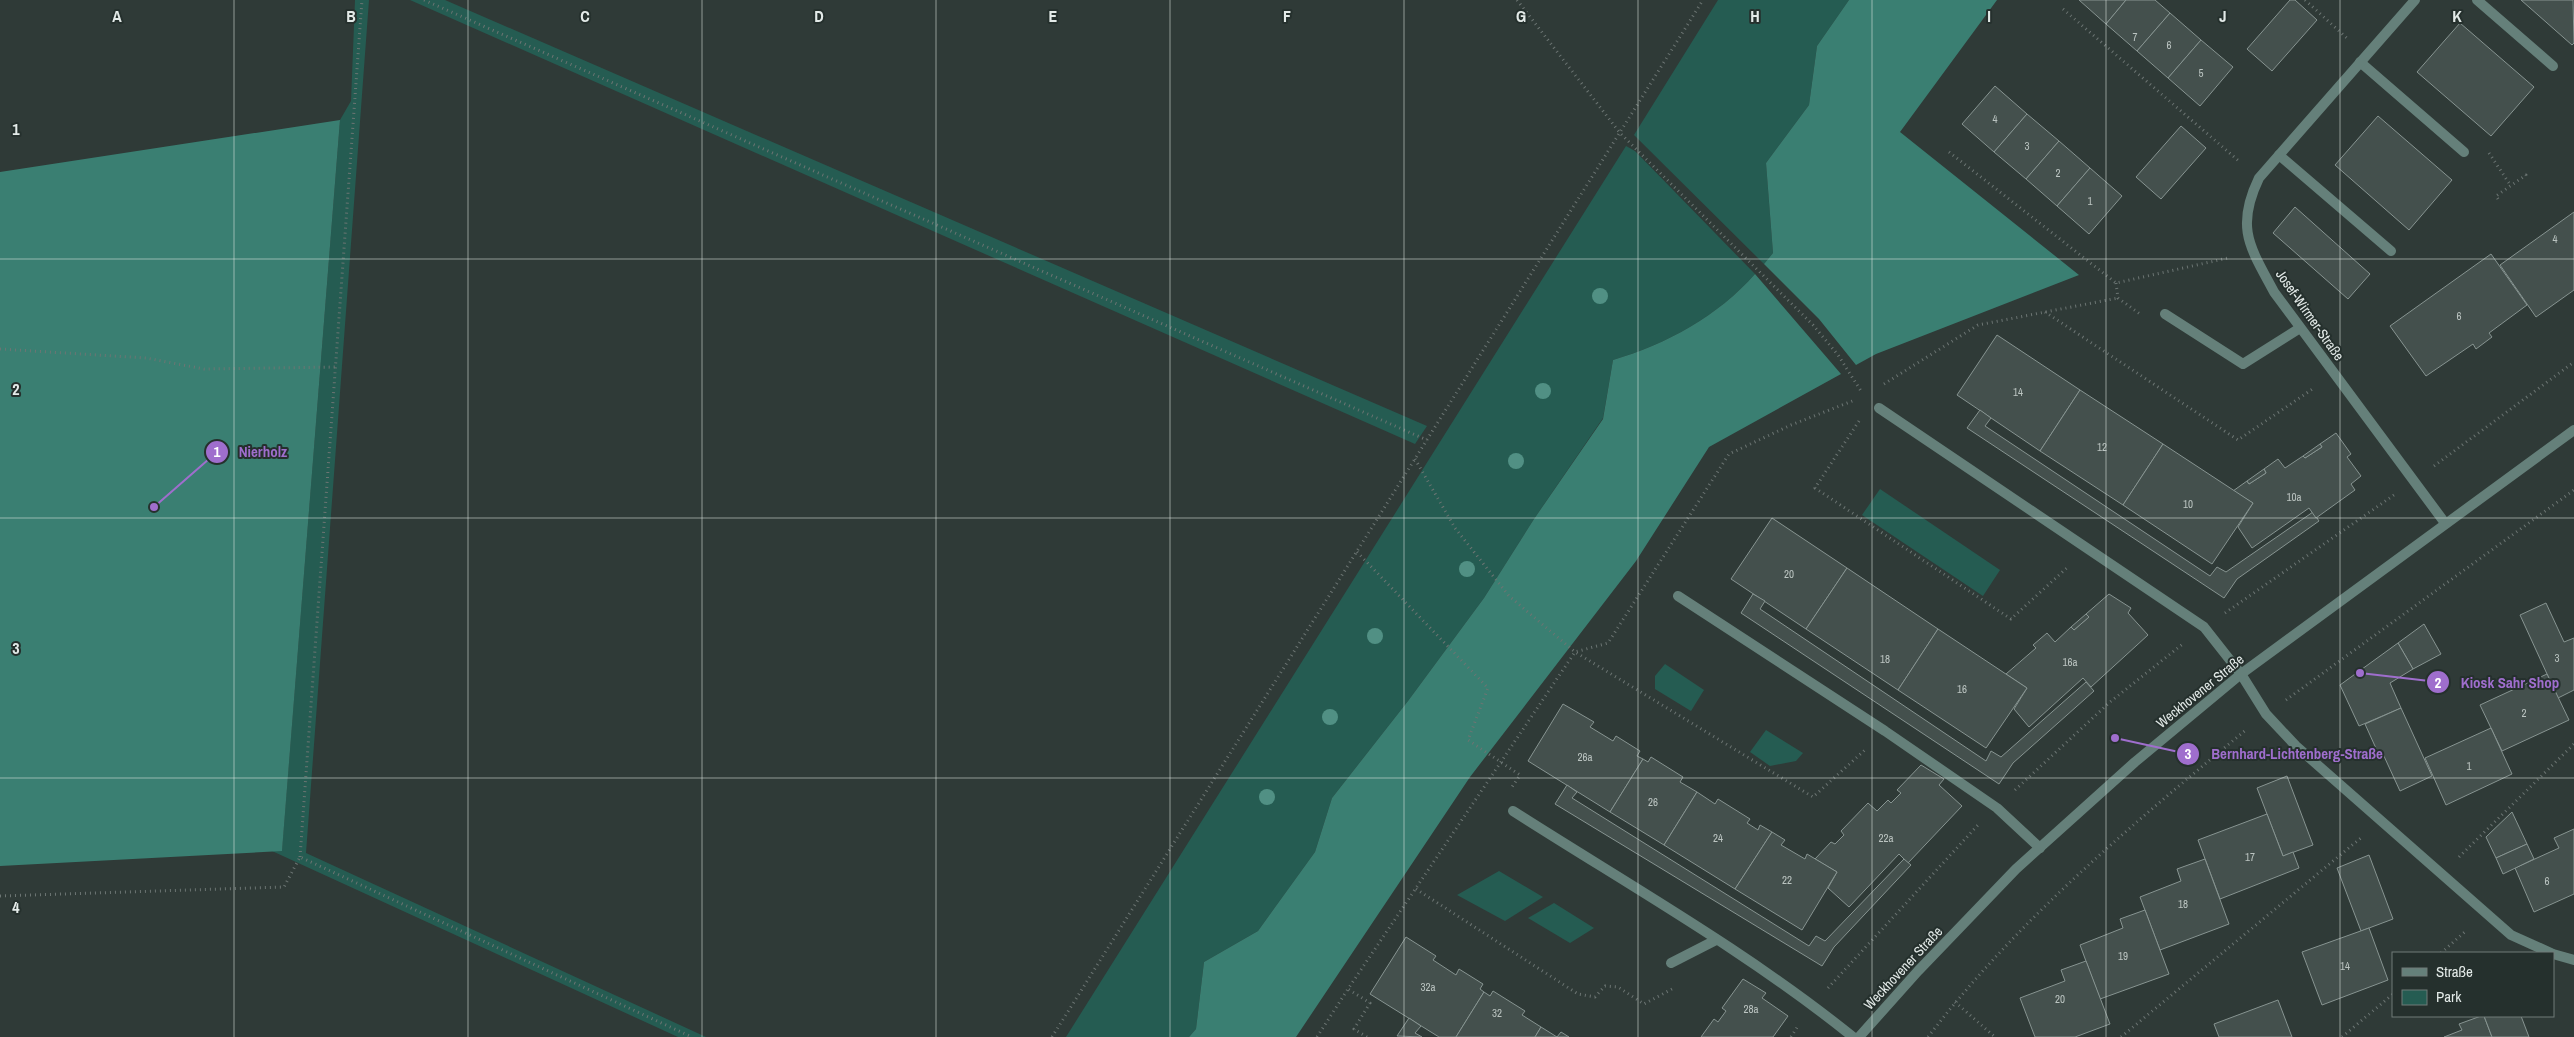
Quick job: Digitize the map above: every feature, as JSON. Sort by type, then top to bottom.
[{"type":"street","name":"Josef-Wirmer-Straße","points":[[2415,0],[2259,178],[2250,196],[2246,216],[2247,235],[2253,253],[2274,292],[2445,523]]},
{"type":"street","points":[[2477,0],[2553,66]]},
{"type":"street","points":[[2363,58],[2464,152]]},
{"type":"street","points":[[2279,155],[2391,251]]},
{"type":"street","points":[[2165,314],[2242,364],[2300,328]]},
{"type":"street","points":[[1876,405],[2204,628],[2241,674],[2266,714],[2296,746],[2511,935],[2548,952]]},
{"type":"street","name":"Weckhovener Straße","points":[[1859,1037],[1918,971],[2016,869],[2135,762],[2241,674],[2574,430]]},
{"type":"street","points":[[1678,596],[1885,731],[1997,808],[2040,848]]},
{"type":"street","points":[[1513,811],[1813,1004],[1853,1037]]},
{"type":"street","points":[[1671,963],[1716,940]]},
{"type":"street","points":[[2554,955],[2574,960]]},
{"type":"path","points":[[0,896],[284,887],[300,857],[337,367],[362,0]]},
{"type":"path","points":[[424,0],[1427,440]]},
{"type":"path","points":[[1517,0],[1620,133],[1813,325],[1838,355],[1865,396],[1876,405],[1815,488],[2010,619],[2088,549]]},
{"type":"path","points":[[1052,1037],[1703,0]]},
{"type":"path","points":[[2305,0],[2363,58]]},
{"type":"path","points":[[2063,9],[2259,178]]},
{"type":"path","points":[[2464,152],[2483,145],[2511,186]]},
{"type":"path","points":[[1950,152],[2116,283],[2118,298]]},
{"type":"path","points":[[2498,199],[2496,196],[2526,175],[2527,178]]},
{"type":"path","points":[[2116,283],[2253,253]]},
{"type":"path","points":[[1317,1037],[1575,652],[1608,643],[1729,454],[1791,425],[1865,396],[1978,325],[2118,298],[2142,315],[2165,314]]},
{"type":"path","points":[[2045,312],[2238,440],[2334,374]]},
{"type":"path","points":[[0,349],[146,358],[204,369],[337,367]]},
{"type":"path","points":[[1791,1037],[1813,1004],[1972,831],[2110,702],[2204,628],[2414,481],[2574,362]]},
{"type":"path","points":[[1415,458],[1455,528],[1509,596],[1575,652],[1814,797],[1885,731]]},
{"type":"path","points":[[1928,1037],[1955,1002],[2026,925],[2081,870],[2143,814],[2266,714],[2574,490]]},
{"type":"path","points":[[1357,552],[1488,688],[1468,740],[1501,763]]},
{"type":"path","points":[[2442,874],[2574,744]]},
{"type":"path","points":[[2121,1037],[2382,820]]},
{"type":"path","points":[[300,857],[692,1037]]},
{"type":"path","points":[[1416,889],[1578,994],[1595,997],[1605,986],[1618,987],[1644,1004],[1678,986]]},
{"type":"path","points":[[2441,952],[2486,914]]},
{"type":"path","points":[[1348,989],[1370,1003],[1354,1029],[1367,1037]]},
{"type":"path","points":[[2342,1037],[2392,995]]},
{"type":"path","points":[[1955,1002],[1995,1037]]},
{"type":"green space","points":[[355,0],[369,0],[306,853],[706,1037],[678,1037],[272,851],[282,850],[340,120],[351,101]]},
{"type":"green space","points":[[410,0],[445,0],[1427,426],[1415,444]]},
{"type":"green space","points":[[1718,0],[1849,0],[1817,46],[1809,105],[1766,163],[1773,253],[1764,264],[1634,135]]},
{"type":"green space","points":[[1849,0],[1997,0],[1900,132],[2079,275],[1876,354],[1856,365],[1819,319],[1764,264],[1773,253],[1766,163],[1809,105],[1817,46]]},
{"type":"green space","points":[[340,120],[282,851],[0,866],[0,172]]},
{"type":"green space","points":[[1626,146],[1635,151],[1755,274],[1725,303],[1690,327],[1653,346],[1613,360],[1603,418],[1534,519],[1484,598],[1408,701],[1332,798],[1315,852],[1258,931],[1204,962],[1196,1029],[1189,1037],[1066,1037]]},
{"type":"green space","points":[[1755,274],[1841,374],[1709,447],[1636,561],[1470,777],[1296,1037],[1189,1037],[1196,1029],[1204,962],[1258,931],[1315,852],[1332,798],[1408,701],[1484,598],[1534,519],[1603,419],[1613,360],[1653,346],[1690,327],[1725,303]]},
{"type":"green space","points":[[1880,489],[2000,570],[1983,596],[1862,515]]},
{"type":"green space","points":[[1665,664],[1704,690],[1691,711],[1655,689],[1655,676]]},
{"type":"green space","points":[[1766,730],[1803,753],[1796,761],[1770,766],[1750,752]]},
{"type":"green space","points":[[1499,871],[1543,897],[1505,921],[1457,895]]},
{"type":"green space","points":[[1554,903],[1594,928],[1570,943],[1528,918]]},
{"type":"building","points":[[2079,0],[2126,0],[2106,24]]},
{"type":"building","points":[[2126,0],[2155,0],[2170,13],[2137,51],[2106,24]]},
{"type":"building","points":[[2290,0],[2295,0],[2317,20],[2272,71],[2247,49]]},
{"type":"building","points":[[2521,0],[2573,0],[2574,43],[2572,45]]},
{"type":"building","points":[[2170,13],[2201,40],[2168,78],[2137,51]]},
{"type":"building","points":[[2460,23],[2534,87],[2491,136],[2417,72]]},
{"type":"building","points":[[2201,40],[2233,67],[2200,106],[2168,78]]},
{"type":"building","points":[[1995,86],[2027,114],[1994,152],[1962,124]]},
{"type":"building","points":[[2027,114],[2059,141],[2026,179],[1994,152]]},
{"type":"building","points":[[2378,116],[2452,180],[2409,230],[2335,165]]},
{"type":"building","points":[[2181,126],[2206,148],[2161,199],[2136,177]]},
{"type":"building","points":[[2059,141],[2090,168],[2057,206],[2026,179]]},
{"type":"building","points":[[2090,168],[2122,196],[2089,234],[2057,206]]},
{"type":"building","points":[[2295,207],[2370,274],[2348,299],[2273,233]]},
{"type":"building","points":[[2574,212],[2574,290],[2536,317],[2500,265]]},
{"type":"building","points":[[2491,254],[2527,305],[2489,333],[2492,337],[2476,349],[2473,344],[2426,376],[2390,326]]},
{"type":"building","points":[[1997,335],[2080,390],[2040,451],[1957,395]]},
{"type":"building","points":[[2080,390],[2163,444],[2123,505],[2040,451]]},
{"type":"building","points":[[1980,410],[1991,418],[1985,426],[2210,576],[2217,567],[2226,572],[2313,512],[2319,521],[2237,579],[2224,598],[1967,428]]},
{"type":"building","points":[[2336,433],[2351,454],[2347,457],[2361,476],[2351,484],[2355,490],[2316,518],[2309,508],[2252,548],[2238,527],[2253,503],[2233,491],[2247,481],[2249,484],[2266,473],[2264,469],[2278,459],[2285,468],[2303,456],[2305,458],[2322,447],[2320,444]]},
{"type":"building","points":[[2163,444],[2253,503],[2212,564],[2123,505]]},
{"type":"building","points":[[2320,444],[2322,447],[2305,458],[2303,456]]},
{"type":"building","points":[[2264,469],[2266,473],[2249,484],[2247,481]]},
{"type":"building","points":[[1772,518],[1847,568],[1806,629],[1731,579]]},
{"type":"building","points":[[1847,568],[1938,629],[1898,690],[1806,629]]},
{"type":"building","points":[[1753,594],[1765,601],[1760,609],[1986,761],[1991,751],[2001,757],[2086,682],[2094,691],[2013,763],[1999,784],[1741,613]]},
{"type":"building","points":[[2109,594],[2131,608],[2128,613],[2148,635],[2091,687],[2083,678],[2029,727],[2014,709],[2027,688],[2006,674],[2036,648],[2033,645],[2047,633],[2055,642],[2071,627],[2074,630],[2089,617],[2086,614]]},
{"type":"building","points":[[2546,603],[2564,642],[2574,638],[2574,690],[2558,698],[2520,615]]},
{"type":"building","points":[[2086,614],[2089,617],[2074,630],[2071,627]]},
{"type":"building","points":[[2424,624],[2441,654],[2413,669],[2398,643]]},
{"type":"building","points":[[1938,629],[2027,688],[1986,748],[1898,690]]},
{"type":"building","points":[[2398,643],[2413,669],[2390,683],[2401,708],[2359,726],[2340,685]]},
{"type":"building","points":[[2547,674],[2569,720],[2502,751],[2480,705]]},
{"type":"building","points":[[1563,704],[1594,722],[1590,727],[1613,741],[1616,736],[1640,751],[1637,756],[1643,759],[1610,812],[1528,761]]},
{"type":"building","points":[[2401,708],[2432,776],[2400,791],[2383,754],[2379,755],[2365,724]]},
{"type":"building","points":[[2491,728],[2512,774],[2446,805],[2425,758]]},
{"type":"building","points":[[1651,757],[1683,777],[1680,782],[1697,792],[1664,845],[1610,812],[1643,759],[1648,762]]},
{"type":"building","points":[[1921,765],[1944,779],[1939,785],[1962,806],[1908,863],[1899,854],[1849,907],[1828,888],[1837,872],[1815,859],[1831,842],[1835,844],[1844,835],[1841,831],[1868,803],[1877,811],[1888,800],[1891,803],[1901,793],[1897,790]]},
{"type":"building","points":[[2287,776],[2313,845],[2283,856],[2257,788]]},
{"type":"building","points":[[1567,785],[1577,792],[1572,798],[1809,946],[1816,936],[1825,941],[1904,859],[1911,865],[1834,947],[1822,966],[1555,804]]},
{"type":"building","points":[[1697,792],[1715,804],[1718,799],[1750,819],[1747,823],[1758,830],[1760,825],[1772,832],[1735,889],[1664,845]]},
{"type":"building","points":[[2512,812],[2527,844],[2496,858],[2486,837]]},
{"type":"building","points":[[2267,814],[2283,856],[2293,852],[2299,868],[2220,899],[2198,840]]},
{"type":"building","points":[[2574,829],[2574,894],[2534,912],[2515,868],[2559,848],[2554,838]]},
{"type":"building","points":[[1772,832],[1785,840],[1781,845],[1805,859],[1807,854],[1837,872],[1802,930],[1735,889]]},
{"type":"building","points":[[2527,844],[2534,859],[2503,874],[2496,858]]},
{"type":"building","points":[[2369,855],[2393,919],[2361,931],[2337,868]]},
{"type":"building","points":[[2205,859],[2229,924],[2160,950],[2140,897],[2181,881],[2177,869]]},
{"type":"building","points":[[2145,910],[2169,974],[2100,999],[2080,945],[2123,928],[2120,919]]},
{"type":"building","points":[[2369,928],[2388,980],[2322,1005],[2302,952]]},
{"type":"building","points":[[1406,937],[1436,956],[1433,960],[1456,975],[1459,969],[1483,984],[1480,989],[1484,992],[1456,1037],[1439,1037],[1370,994]]},
{"type":"building","points":[[2086,961],[2110,1024],[2075,1037],[2035,1037],[2020,998],[2065,981],[2061,970]]},
{"type":"building","points":[[1743,979],[1766,993],[1762,998],[1788,1016],[1773,1037],[1701,1037],[1714,1019],[1718,1022],[1726,1011],[1722,1008]]},
{"type":"building","points":[[1493,991],[1525,1011],[1522,1015],[1541,1027],[1535,1037],[1456,1037],[1484,992],[1490,996]]},
{"type":"building","points":[[2278,1000],[2292,1037],[2219,1037],[2214,1024]]},
{"type":"building","points":[[2478,1017],[2484,1017],[2492,1037],[2444,1037],[2462,1030],[2459,1024]]},
{"type":"building","points":[[2484,1017],[2521,1017],[2529,1037],[2492,1037]]},
{"type":"building","points":[[1409,1018],[1421,1026],[1415,1033],[1422,1037],[1397,1036]]},
{"type":"building","points":[[1541,1027],[1557,1037],[1535,1037]]},
{"type":"building","points":[[1561,1032],[1569,1037],[1557,1037]]},
{"type":"place","name":"Nierholz","points":[[154,507]]},
{"type":"place","name":"Kiosk Sahr Shop","points":[[2360,673]]},
{"type":"place","name":"Bernhard-Lichtenberg-Straße","points":[[2115,738]]}]
